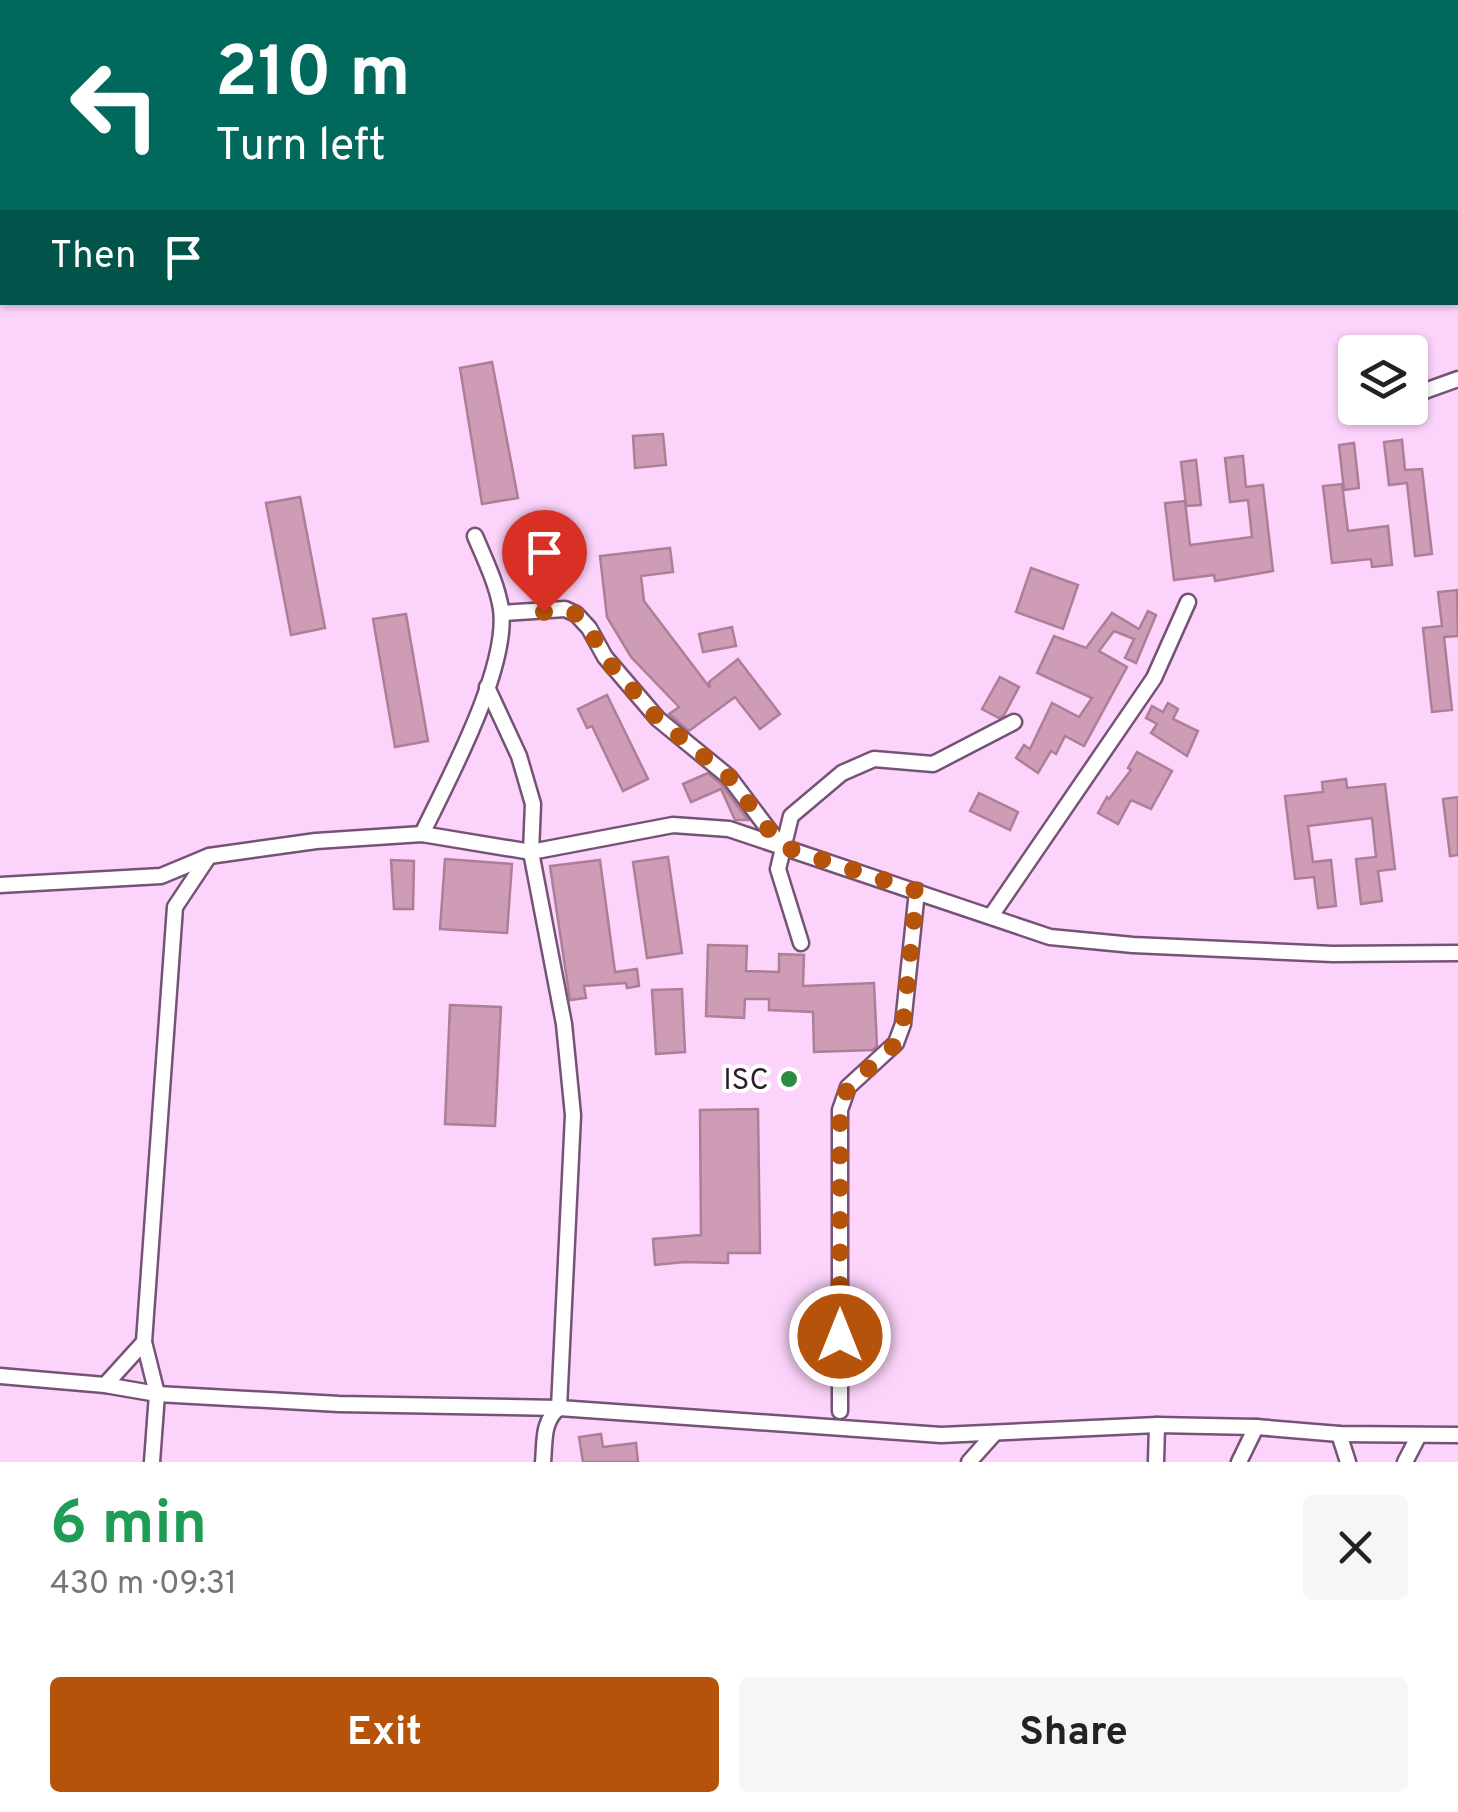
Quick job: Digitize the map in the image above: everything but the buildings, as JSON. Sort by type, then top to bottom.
[{"type":"street","points":[[1428,388],[1458,379]]},
{"type":"street","points":[[422,834],[471,734],[502,636],[498,591],[475,536]]},
{"type":"street","points":[[991,916],[1154,678],[1188,602]]},
{"type":"street","points":[[502,613],[565,609],[576,614],[589,628],[604,657],[658,719],[729,777],[781,846]]},
{"type":"street","points":[[486,686],[519,756],[533,804],[531,852],[562,1007],[573,1114],[558,1408],[546,1424],[544,1462]]},
{"type":"street","points":[[801,942],[778,870],[791,816],[842,772],[874,759],[932,764],[1014,722]]},
{"type":"street","points":[[0,885],[160,876],[208,856],[316,841],[422,834],[531,852],[674,825],[729,829],[1050,936],[1133,945],[1333,954],[1458,952]]},
{"type":"street","points":[[152,1462],[157,1394],[144,1342],[175,907],[208,856]]},
{"type":"street","points":[[160,876],[175,907]]},
{"type":"street","points":[[840,1411],[840,1110],[848,1087],[896,1044],[903,1024],[917,891]]},
{"type":"street","points":[[105,1385],[144,1342]]},
{"type":"street","points":[[0,1376],[105,1385],[157,1394],[340,1404],[558,1408],[941,1435],[1158,1425],[1458,1436]]},
{"type":"street","points":[[814,1427],[840,1411]]},
{"type":"street","points":[[840,1411],[871,1431]]},
{"type":"street","points":[[1156,1462],[1158,1425]]},
{"type":"street","points":[[1238,1462],[1256,1427]]},
{"type":"street","points":[[969,1462],[994,1434]]},
{"type":"street","points":[[1339,1434],[1348,1462]]},
{"type":"street","points":[[1405,1462],[1419,1435]]},
{"type":"place","name":"ISC","points":[[789,1079]]},
{"type":"route","points":[[544,612],[565,609],[576,614],[589,628],[604,657],[658,719],[729,777],[781,846],[917,891],[903,1024],[896,1044],[848,1087],[840,1110],[840,1336]]}]
